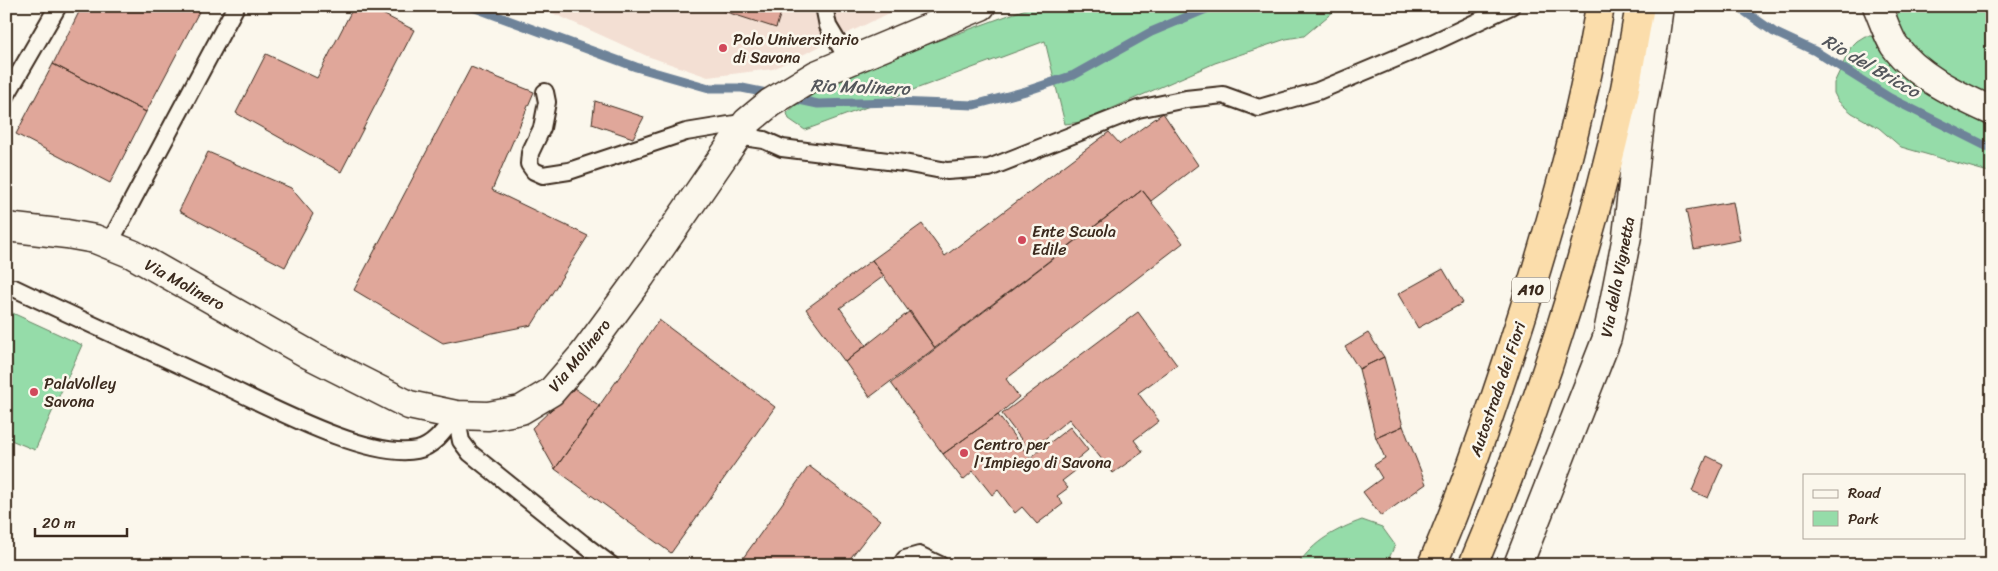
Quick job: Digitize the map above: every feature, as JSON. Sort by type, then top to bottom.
[{"type":"highway","name":"Autostrada dei Fiori","points":[[1432,565],[1492,408],[1534,279],[1568,155],[1594,43],[1600,6]]},
{"type":"highway","name":"A10","points":[[1473,565],[1525,432],[1562,323],[1622,103],[1640,6]]},
{"type":"street","name":"Via Molinero","points":[[6,227],[67,234],[95,240],[132,254],[360,382],[409,405],[456,415],[488,416],[521,410],[551,392],[583,355],[641,276],[742,129],[770,103],[803,82],[981,6]]},
{"type":"street","name":"Via della Vignetta","points":[[1518,565],[1607,338],[1627,236],[1642,112],[1659,6]]},
{"type":"street","points":[[1877,6],[1893,44],[1907,60],[1942,87],[1992,111]]},
{"type":"lane","points":[[6,96],[58,6]]},
{"type":"lane","points":[[108,246],[236,6]]},
{"type":"lane","points":[[824,6],[828,26],[849,61]]},
{"type":"lane","points":[[545,92],[547,102],[542,128],[530,153],[529,164],[534,171],[543,175],[569,171],[686,132],[742,129],[782,148],[904,163],[948,171],[989,168],[1138,109],[1222,94],[1259,108],[1318,91],[1430,44],[1511,6]]},
{"type":"lane","points":[[14,288],[300,421],[354,441],[394,452],[419,450],[436,440],[456,415]]},
{"type":"lane","points":[[456,415],[461,441],[470,453],[611,565]]},
{"type":"lane","points":[[901,565],[904,559],[919,555],[940,565]]},
{"type":"shaded area","name":"Polo Universitario di Savona","points":[[537,6],[904,6],[773,69],[708,77],[647,56]]},
{"type":"green space","points":[[1034,6],[1340,6],[1304,36],[1286,39],[1215,63],[1081,122],[1065,124],[1045,41],[805,130],[789,119],[787,113],[801,101],[831,82],[848,74]]},
{"type":"green space","points":[[1896,6],[1992,6],[1992,173],[1901,147],[1879,128],[1852,113],[1838,101],[1834,93],[1834,83],[1851,47],[1865,36],[1874,36],[1882,32],[1898,14]]},
{"type":"green space","name":"PalaVolley Savona","points":[[6,310],[82,345],[35,450],[6,438]]},
{"type":"green space","points":[[1362,520],[1382,527],[1395,545],[1386,565],[1298,565],[1311,549],[1326,537]]},
{"type":"building","points":[[82,6],[202,6],[146,112],[53,64]]},
{"type":"building","points":[[354,6],[367,6],[414,30],[341,172],[236,113],[266,54],[317,78]]},
{"type":"building","points":[[718,6],[783,6],[776,28],[717,9]]},
{"type":"building","points":[[53,64],[146,112],[110,183],[16,134]]},
{"type":"building","points":[[471,67],[534,92],[492,190],[588,236],[532,325],[443,343],[354,290]]},
{"type":"building","points":[[595,101],[644,117],[633,138],[592,124]]},
{"type":"building","name":"Ente Scuola Edile","points":[[1163,113],[1198,165],[1151,201],[1142,190],[935,348],[872,260],[922,224],[945,256],[1109,132],[1120,144]]},
{"type":"building","points":[[208,152],[291,188],[313,214],[285,267],[179,211]]},
{"type":"building","points":[[1142,190],[1183,243],[1006,379],[1019,397],[998,415],[943,454],[891,383]]},
{"type":"building","points":[[1733,202],[1740,240],[1694,249],[1686,210]]},
{"type":"building","points":[[872,260],[884,276],[840,308],[866,345],[845,362],[806,309]]},
{"type":"building","points":[[1443,269],[1463,303],[1418,328],[1398,294]]},
{"type":"building","points":[[910,311],[935,348],[870,397],[845,362]]},
{"type":"building","points":[[1138,312],[1177,365],[1138,393],[1159,421],[1134,440],[1143,452],[1113,473],[1069,419],[1030,451],[1002,414]]},
{"type":"building","points":[[659,320],[775,407],[671,553],[555,469]]},
{"type":"building","points":[[1368,333],[1384,357],[1359,369],[1345,347]]},
{"type":"building","points":[[1384,357],[1403,426],[1376,438],[1359,369]]},
{"type":"building","points":[[574,388],[600,406],[555,469],[532,428]]},
{"type":"building","points":[[998,415],[1030,458],[1070,427],[1088,450],[1070,465],[1075,471],[1062,481],[1068,488],[1057,496],[1063,504],[1037,524],[1022,507],[1015,513],[998,490],[992,495],[973,471],[963,480],[943,454]]},
{"type":"building","points":[[1403,426],[1426,484],[1381,516],[1363,492],[1382,478],[1374,465],[1385,458],[1376,438]]},
{"type":"building","points":[[1707,456],[1723,464],[1708,498],[1692,491]]},
{"type":"building","points":[[809,466],[880,520],[845,565],[738,565]]},
{"type":"waterway","name":"Rio Molinero","points":[[470,6],[636,67],[709,88],[742,88],[772,94]]},
{"type":"waterway","name":"Rio Molinero","points":[[790,98],[818,104],[895,102],[974,105],[1026,91],[1074,75],[1151,32],[1213,6]]},
{"type":"waterway","name":"Rio del Bricco","points":[[1737,6],[1774,32],[1815,51],[1890,98],[1992,149]]},
{"type":"place","name":"Polo Universitario di Savona","points":[[723,48]]},
{"type":"place","name":"Ente Scuola Edile","points":[[1022,240]]},
{"type":"place","name":"PalaVolley Savona","points":[[34,392]]},
{"type":"place","name":"Centro per l'Impiego di Savona","points":[[964,453]]}]
